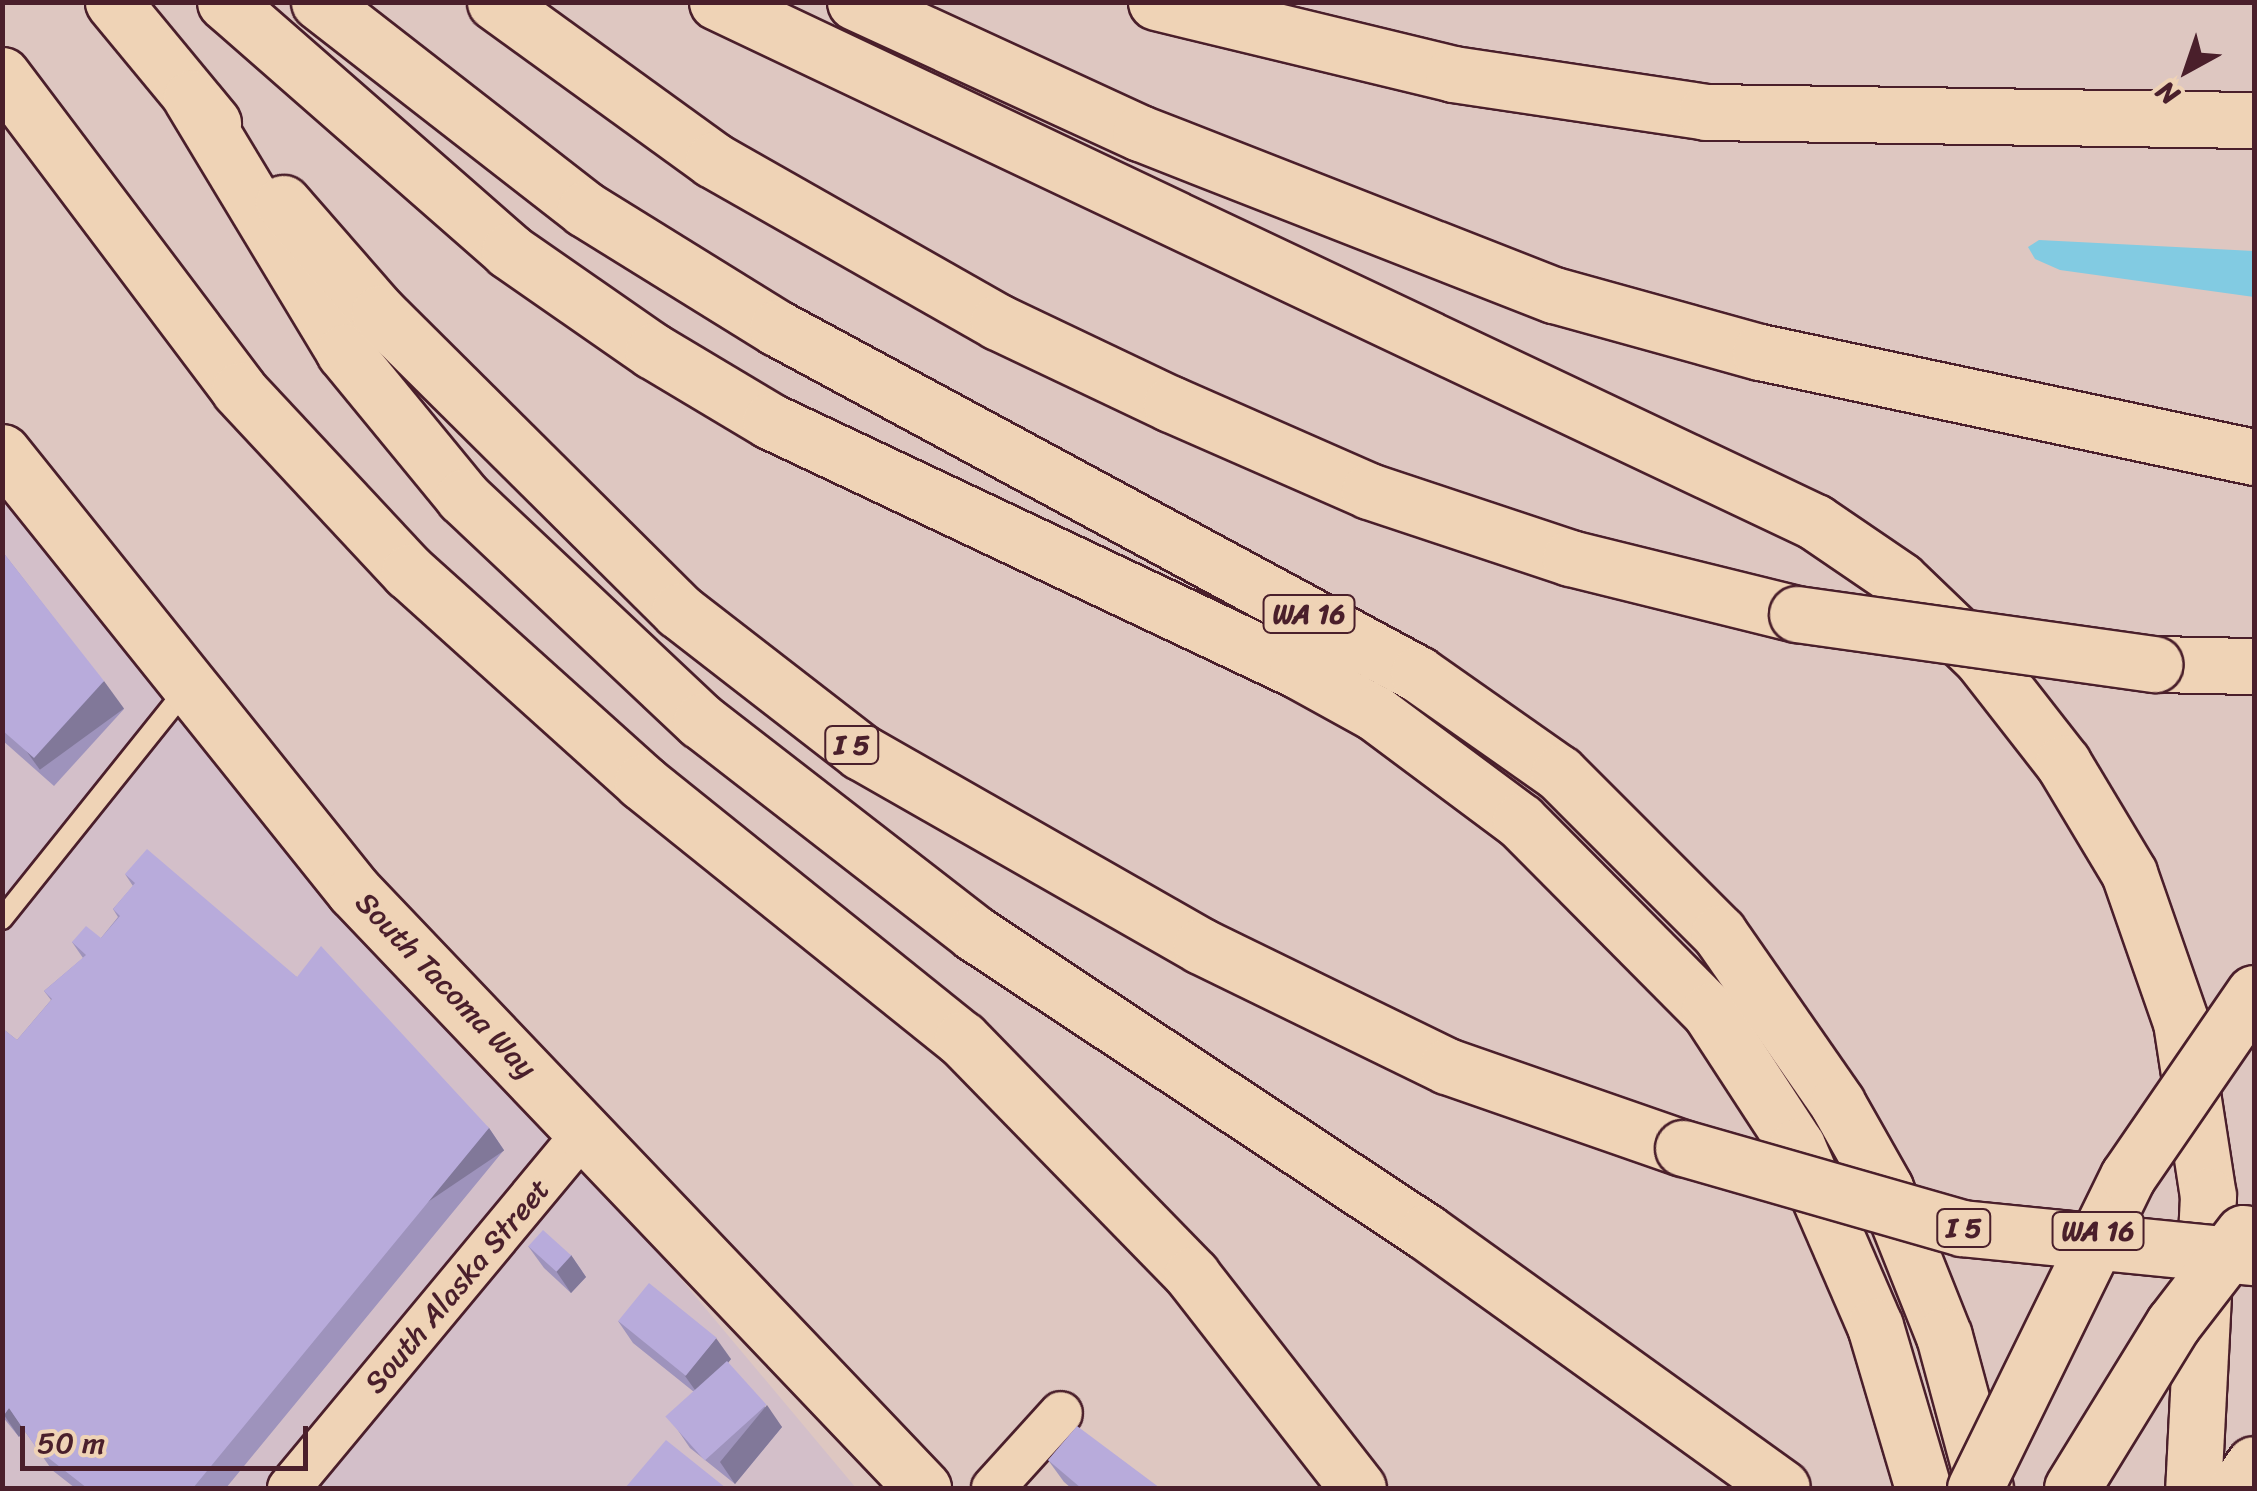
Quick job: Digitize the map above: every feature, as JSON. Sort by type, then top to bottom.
[{"type":"main road","name":"I 5","points":[[113,2],[191,98],[379,312],[538,475],[679,611],[861,752],[1133,910],[1447,1066],[1683,1148],[1962,1228],[2254,1257]]},
{"type":"main road","points":[[225,2],[509,250],[653,351],[770,421],[1298,670],[1375,713],[1520,820],[1709,1012],[1797,1146],[1875,1326],[1923,1488]]},
{"type":"main road","name":"WA 16","points":[[318,2],[585,209],[760,318],[1418,674],[1559,772],[1719,934],[1837,1103],[1884,1188],[1944,1336],[1985,1488]]},
{"type":"main road","points":[[496,2],[713,160],[998,322],[1368,492],[1570,558],[1797,614],[2155,664],[2254,666]]},
{"type":"main road","points":[[717,2],[1815,522],[1900,580],[1981,658],[2064,764],[2162,948],[2208,1196],[2193,1488]]},
{"type":"main road","points":[[856,2],[1140,132],[1554,295],[1760,352],[2254,457]]},
{"type":"main road","points":[[1156,2],[1453,74],[1706,112],[2254,120]]},
{"type":"main road","points":[[2,75],[239,390],[409,572],[642,782],[962,1039],[1097,1169],[1302,1407],[1358,1488]]},
{"type":"main road","points":[[191,98],[356,367],[464,497],[701,721],[974,933],[1426,1232],[1762,1472]]},
{"type":"main road","name":"South Tacoma Way","points":[[7,468],[354,890],[923,1488]]},
{"type":"main road","name":"WA 16","points":[[1975,1488],[2128,1176],[2254,993]]},
{"type":"main road","points":[[2072,1488],[2173,1324],[2254,1219]]},
{"type":"main road","points":[[2237,1488],[2254,1464]]},
{"type":"street","name":"South Alaska Street","points":[[289,1488],[586,1130]]},
{"type":"street","points":[[993,1488],[1061,1413]]},
{"type":"lane","points":[[2,919],[187,688]]},
{"type":"shaded area","points":[[3,470],[856,1488],[3,1488]]},
{"type":"water","points":[[2039,240],[2254,251],[2254,297],[2060,270],[2035,259],[2028,247]]},
{"type":"building","points":[[2,551],[104,681],[34,758],[2,730]]},
{"type":"building","points":[[147,849],[297,977],[321,946],[489,1128],[193,1488],[87,1488],[37,1449],[9,1408],[2,1414],[2,1028],[17,1040],[52,999],[44,991],[86,955],[72,942],[86,926],[101,938],[120,916],[113,909],[135,883],[125,874]]},
{"type":"building","points":[[543,1230],[571,1255],[557,1272],[528,1246]]},
{"type":"building","points":[[649,1283],[717,1338],[686,1376],[618,1321]]},
{"type":"building","points":[[727,1361],[766,1405],[705,1460],[665,1417]]},
{"type":"building","points":[[1077,1426],[1160,1488],[1081,1488],[1048,1460]]},
{"type":"building","points":[[666,1440],[726,1488],[625,1488]]}]
